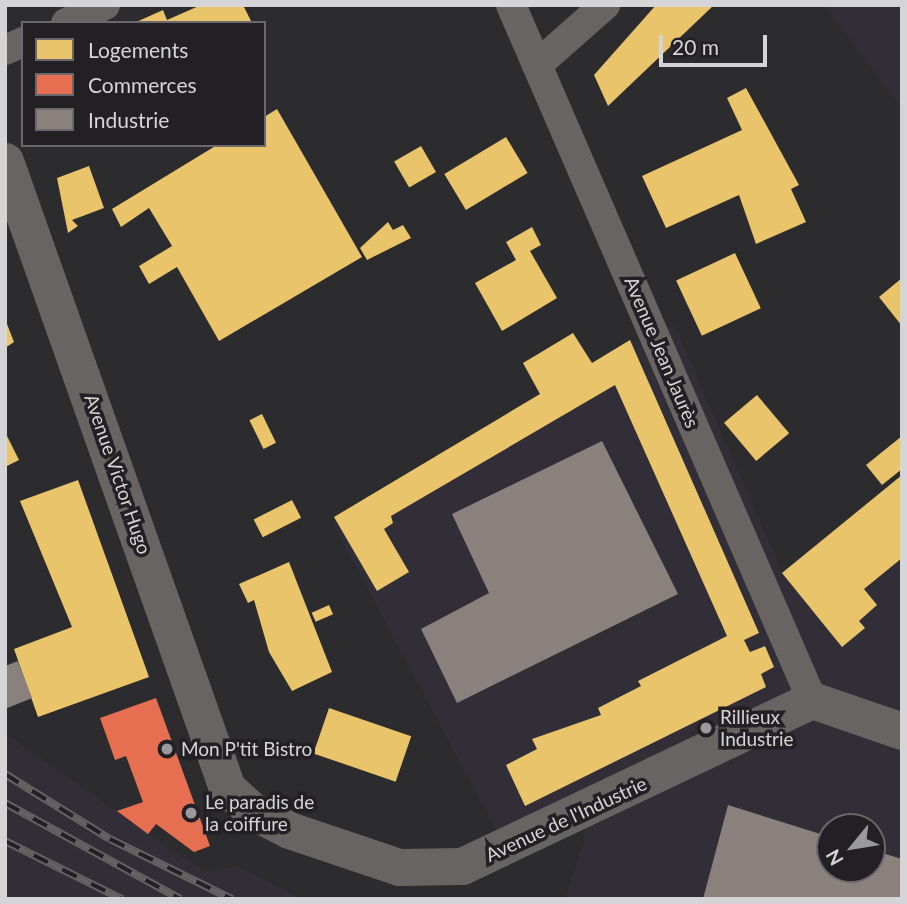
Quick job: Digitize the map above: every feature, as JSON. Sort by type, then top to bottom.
[{"type":"street","points":[[70,21],[105,5]]},
{"type":"street","name":"Avenue Jean Jaurès","points":[[510,5],[812,700]]},
{"type":"street","points":[[537,65],[605,5]]},
{"type":"street","points":[[5,50],[21,43]]},
{"type":"street","name":"Avenue Victor Hugo","points":[[5,161],[227,788]]},
{"type":"street","points":[[812,700],[902,731]]},
{"type":"street","name":"Avenue de l'Industrie","points":[[227,788],[254,812],[313,838],[399,867],[461,866],[812,700]]},
{"type":"shaded area","points":[[824,5],[902,5],[902,109]]},
{"type":"shaded area","points":[[675,326],[782,572],[902,475],[902,899],[565,899],[586,836],[567,799],[498,834],[333,524],[638,339]]},
{"type":"shaded area","points":[[5,733],[177,854],[207,871],[238,866],[303,899],[5,899]]},
{"type":"building: Logements","points":[[201,5],[243,5],[251,21],[138,21],[163,10],[167,20]]},
{"type":"building: Logements","points":[[656,5],[714,5],[608,106],[594,75]]},
{"type":"building: Logements","points":[[746,88],[799,185],[791,189],[806,222],[756,244],[739,195],[666,228],[642,176],[742,130],[727,98]]},
{"type":"building: Logements","points":[[277,109],[362,257],[219,341],[177,267],[149,284],[139,266],[172,246],[149,208],[121,227],[112,209],[214,147],[266,147],[266,116]]},
{"type":"building: Logements","points":[[506,137],[528,173],[466,210],[444,174]]},
{"type":"building: Logements","points":[[421,146],[436,172],[409,187],[394,162]]},
{"type":"building: Logements","points":[[89,166],[104,208],[72,220],[78,226],[68,233],[57,178]]},
{"type":"building: Logements","points":[[388,222],[393,230],[403,225],[411,238],[367,260],[360,248]]},
{"type":"building: Logements","points":[[532,227],[541,245],[530,251],[557,298],[502,331],[475,283],[516,260],[506,242]]},
{"type":"building: Logements","points":[[735,253],[761,308],[702,336],[676,280]]},
{"type":"building: Logements","points":[[902,278],[902,326],[879,297]]},
{"type":"building: Logements","points":[[5,319],[14,342],[5,348]]},
{"type":"building: Logements","points":[[573,333],[592,363],[630,340],[759,633],[744,640],[750,652],[765,646],[774,667],[761,674],[766,687],[525,806],[506,765],[537,749],[532,739],[601,715],[598,708],[641,686],[638,681],[727,636],[615,385],[391,516],[393,523],[384,529],[409,572],[377,591],[334,517],[540,394],[523,363]]},
{"type":"building: Logements","points":[[757,395],[789,433],[756,461],[724,423]]},
{"type":"building: Logements","points":[[262,414],[276,443],[263,449],[249,420]]},
{"type":"building: Logements","points":[[5,432],[19,460],[5,467]]},
{"type":"building: Logements","points":[[902,436],[902,469],[882,485],[866,465]]},
{"type":"building: Logements","points":[[902,475],[902,558],[864,589],[877,605],[859,621],[865,628],[842,647],[782,573]]},
{"type":"building: Logements","points":[[78,480],[149,677],[38,717],[14,649],[72,627],[20,501]]},
{"type":"building: Logements","points":[[292,500],[301,518],[263,537],[254,520]]},
{"type":"building: Logements","points":[[289,562],[332,672],[292,691],[269,652],[254,600],[248,603],[239,584]]},
{"type":"building: Logements","points":[[329,605],[333,614],[316,622],[312,613]]},
{"type":"building: Logements","points":[[329,708],[411,736],[396,782],[313,753]]},
{"type":"building: Commerces","points":[[156,698],[210,846],[194,852],[156,824],[148,834],[117,811],[143,802],[126,756],[115,760],[100,718]]},
{"type":"building: Industrie","points":[[602,441],[678,594],[457,703],[421,629],[489,593],[452,514]]},
{"type":"building: Industrie","points":[[18,661],[32,698],[5,709],[5,666]]},
{"type":"building: Industrie","points":[[728,805],[816,833],[816,883],[886,883],[886,854],[902,859],[902,899],[703,899]]},
{"type":"railway","points":[[5,774],[110,839],[232,899]]},
{"type":"railway","points":[[5,803],[180,899]]},
{"type":"railway","points":[[5,841],[122,899]]},
{"type":"place","name":"Rillieux Industrie","points":[[706,728]]},
{"type":"place","name":"Mon P'tit Bistro","points":[[167,749]]},
{"type":"place","name":"Le paradis de la coiffure","points":[[191,813]]}]
